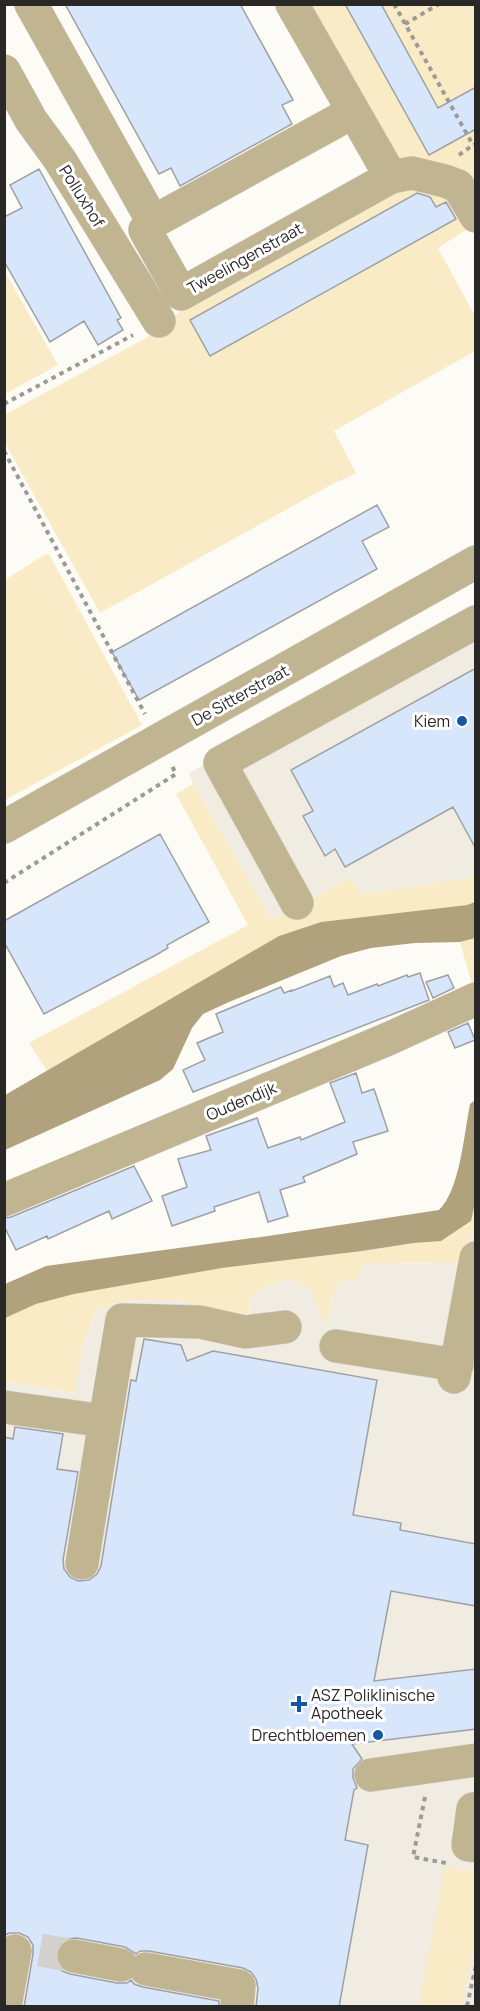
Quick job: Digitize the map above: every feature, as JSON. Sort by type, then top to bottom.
[{"type":"street","points":[[31,4],[153,222],[353,112]]},
{"type":"street","points":[[292,4],[391,177],[412,173],[458,186],[476,216]]},
{"type":"street","name":"Polluxhof","points":[[4,71],[31,120],[60,160],[159,321]]},
{"type":"street","name":"Tweelingenstraat","points":[[153,222],[145,230],[181,294],[391,177]]},
{"type":"street","name":"De Sitterstraat","points":[[4,827],[476,562]]},
{"type":"street","points":[[297,903],[220,763],[476,622]]},
{"type":"street","name":"Oudendijk","points":[[4,1200],[388,1040],[476,999]]},
{"type":"street","points":[[336,1346],[402,1363],[455,1371],[476,1258]]},
{"type":"street","points":[[82,1563],[122,1320],[200,1322],[245,1332],[285,1327]]},
{"type":"street","points":[[4,1407],[105,1421]]},
{"type":"street","points":[[371,1774],[476,1760]]},
{"type":"street","points":[[465,1855],[473,1809],[476,1809]]},
{"type":"street","points":[[5,2007],[29,1950]]},
{"type":"street","points":[[74,1956],[239,1986],[237,2007]]},
{"type":"path","points":[[394,4],[473,145],[476,144]]},
{"type":"path","points":[[405,24],[439,4]]},
{"type":"path","points":[[4,404],[159,321]]},
{"type":"path","points":[[4,451],[176,774],[4,883]]},
{"type":"path","points":[[430,1766],[413,1857],[465,1855]]},
{"type":"path","points":[[467,2007],[476,1965]]},
{"type":"shaded area","points":[[307,5],[475,5],[475,197],[393,160]]},
{"type":"shaded area","points":[[399,185],[444,190],[466,230],[438,248],[475,316],[475,351],[334,431],[356,473],[100,613],[5,443],[4,415],[157,332],[190,302]]},
{"type":"shaded area","points":[[5,272],[58,365],[4,394]]},
{"type":"shaded area","points":[[49,554],[142,725],[5,800],[5,580]]},
{"type":"shaded area","points":[[475,614],[475,877],[360,894],[350,878],[271,920],[193,784],[189,773]]},
{"type":"shaded area","points":[[193,784],[271,920],[350,878],[360,894],[475,877],[475,902],[468,905],[321,922],[279,936],[47,1071],[29,1043],[248,925],[176,794]]},
{"type":"shaded area","points":[[475,902],[475,938],[460,942],[415,943],[371,948],[341,956],[229,1002],[203,1014],[192,1028],[173,1069],[160,1080],[5,1150],[5,1095],[279,936],[321,922],[467,905]]},
{"type":"shaded area","points":[[475,938],[475,986],[473,988],[460,942]]},
{"type":"shaded area","points":[[475,1100],[476,1199],[471,1221],[441,1241],[222,1268],[74,1294],[36,1304],[5,1318],[5,1284],[46,1266],[439,1210],[452,1189],[470,1104]]},
{"type":"shaded area","points":[[475,1199],[475,1226],[467,1243],[463,1262],[363,1263],[356,1281],[346,1279],[338,1282],[334,1290],[326,1327],[311,1290],[292,1278],[263,1287],[249,1301],[250,1317],[178,1300],[129,1300],[97,1309],[82,1346],[75,1393],[5,1381],[4,1318],[36,1304],[74,1294],[222,1268],[444,1239],[471,1221]]},
{"type":"shaded area","points":[[475,1226],[475,2006],[5,2006],[4,1381],[74,1393],[82,1346],[97,1309],[129,1300],[178,1300],[250,1316],[249,1301],[263,1287],[292,1278],[311,1289],[326,1326],[338,1282],[346,1279],[363,1263],[463,1262],[467,1243]]},
{"type":"shaded area","points":[[445,1866],[475,1872],[475,1934],[462,2006],[419,2006]]},
{"type":"building","points":[[65,4],[240,4],[293,100],[282,105],[292,124],[180,186],[171,168],[159,174]]},
{"type":"building","points":[[345,4],[381,4],[438,108],[476,87],[476,129],[429,155]]},
{"type":"building","points":[[39,169],[121,318],[117,320],[123,330],[98,345],[84,321],[50,342],[4,261],[4,217],[22,208],[10,185]]},
{"type":"building","points":[[417,193],[430,197],[436,207],[446,202],[456,219],[210,356],[190,320]]},
{"type":"building","points":[[377,505],[389,527],[362,541],[377,569],[139,700],[112,652]]},
{"type":"building","points":[[476,668],[476,849],[453,807],[345,867],[335,849],[325,856],[303,816],[313,811],[291,770]]},
{"type":"building","points":[[160,834],[209,922],[167,945],[168,948],[156,955],[44,1014],[4,942],[4,921]]},
{"type":"building","points":[[420,973],[429,1000],[193,1092],[183,1070],[205,1060],[197,1043],[223,1032],[216,1014],[281,987],[284,993],[330,976],[334,987],[343,983],[348,995],[377,984],[378,986],[407,975],[408,977]]},
{"type":"building","points":[[448,975],[454,988],[433,998],[426,982]]},
{"type":"building","points":[[468,1023],[475,1040],[455,1048],[448,1032]]},
{"type":"building","points":[[356,1073],[362,1093],[374,1089],[388,1131],[353,1142],[357,1154],[303,1177],[305,1182],[280,1190],[288,1216],[268,1222],[259,1192],[214,1207],[215,1211],[172,1226],[162,1196],[187,1187],[178,1159],[211,1150],[206,1136],[257,1118],[268,1148],[300,1137],[301,1140],[345,1122],[330,1083]]},
{"type":"building","points":[[134,1166],[152,1201],[112,1219],[109,1211],[48,1239],[47,1236],[16,1250],[4,1226],[4,1218]]},
{"type":"building","points":[[144,1339],[181,1345],[187,1361],[213,1351],[377,1380],[353,1515],[401,1523],[400,1530],[476,1544],[476,1606],[391,1591],[374,1681],[476,1669],[476,1729],[352,1744],[362,1759],[353,1769],[353,1778],[357,1788],[354,1790],[345,1840],[368,1845],[339,2007],[256,2007],[258,1988],[256,1979],[251,1972],[243,1968],[149,1951],[140,1951],[136,1954],[125,1947],[77,1938],[67,1939],[59,1944],[56,1952],[57,1963],[62,1971],[117,1983],[127,1983],[131,1980],[134,1984],[143,1987],[219,2001],[219,2007],[24,2007],[33,1945],[28,1937],[19,1933],[9,1933],[4,1936],[4,1437],[13,1439],[15,1427],[63,1434],[57,1469],[78,1472],[63,1560],[64,1569],[70,1577],[78,1581],[89,1580],[97,1574],[101,1566],[131,1380],[136,1381]]},
{"type":"tunnel","points":[[40,1950],[74,1956]]},
{"type":"place","name":"Kiem","points":[[462,721]]},
{"type":"place","name":"ASZ Poliklinische Apotheek","points":[[299,1704]]},
{"type":"place","name":"Drechtbloemen","points":[[378,1735]]}]
